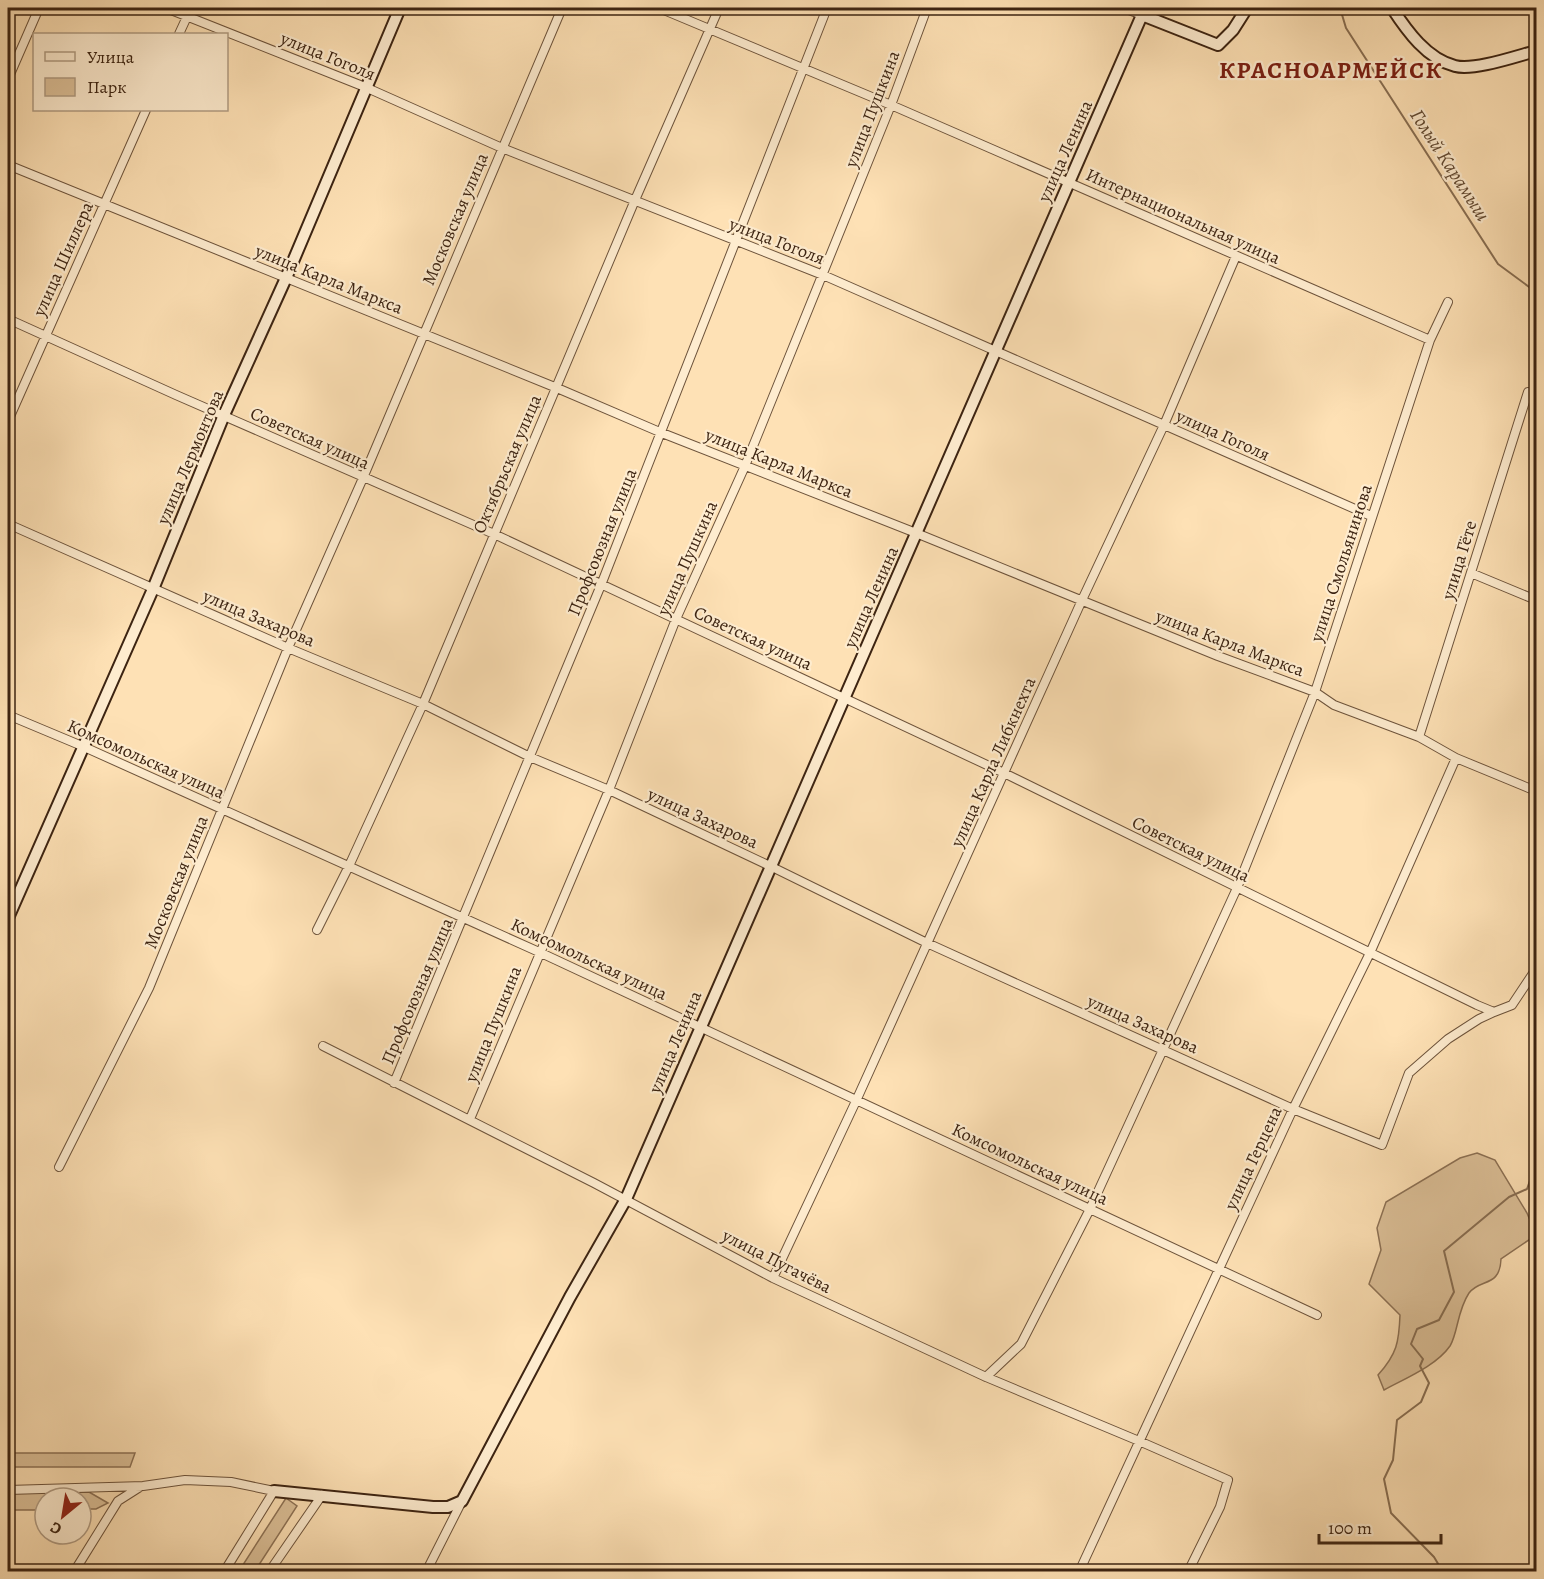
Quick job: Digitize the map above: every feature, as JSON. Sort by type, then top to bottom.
[{"type":"street","points":[[8,79],[39,8]]},
{"type":"street","name":"улица Гоголя","points":[[166,8],[365,87],[502,148],[823,275],[1371,516]]},
{"type":"street","points":[[180,33],[191,8]]},
{"type":"street","name":"улица Лермонтова","points":[[8,918],[153,589],[224,415],[286,278],[399,8]]},
{"type":"street","name":"Московская улица","points":[[59,1167],[149,988],[288,648],[363,478],[561,8]]},
{"type":"street","name":"Интернациональная улица","points":[[659,8],[1070,182],[1430,340]]},
{"type":"street","name":"Октябрьская улица","points":[[317,930],[423,704],[635,200],[719,8]]},
{"type":"street","name":"Профсоюзная улица","points":[[394,1083],[601,585],[827,8]]},
{"type":"street","name":"улица Пушкина","points":[[470,1119],[609,790],[676,619],[745,466],[891,105],[927,8]]},
{"type":"street","points":[[1124,8],[1143,11],[1218,45],[1233,30],[1247,8]]},
{"type":"street","points":[[1392,8],[1431,56],[1457,67],[1486,64],[1536,51]]},
{"type":"street","name":"улица Ленина","points":[[462,1501],[570,1297],[626,1199],[1143,11]]},
{"type":"street","name":"улица Шиллера","points":[[8,421],[146,111]]},
{"type":"street","name":"улица Карла Маркса","points":[[8,165],[745,466],[1218,656],[1315,692],[1334,705],[1419,737],[1456,758],[1536,791]]},
{"type":"street","name":"улица Карла Либкнехта","points":[[772,1278],[856,1101],[1082,600],[1164,425],[1236,256]]},
{"type":"street","name":"улица Смольянинова","points":[[986,1377],[1021,1344],[1090,1209],[1237,888],[1315,692],[1430,340],[1448,302]]},
{"type":"street","name":"Советская улица","points":[[8,319],[494,534],[1004,773],[1494,1012]]},
{"type":"street","name":"улица Гёте","points":[[1419,737],[1528,392],[1536,397]]},
{"type":"street","name":"улица Захарова","points":[[8,524],[288,648],[423,704],[530,757],[609,790],[770,866],[927,943],[1293,1109],[1382,1145],[1409,1073],[1448,1039],[1494,1012]]},
{"type":"street","points":[[1471,573],[1536,600]]},
{"type":"street","name":"Комсомольская улица","points":[[8,715],[539,952],[1317,1315]]},
{"type":"street","name":"улица Герцена","points":[[1079,1572],[1218,1268],[1370,953],[1456,758]]},
{"type":"street","points":[[1494,1012],[1512,1005],[1536,969]]},
{"type":"street","name":"улица Пугачёва","points":[[323,1046],[626,1199],[772,1278],[986,1377],[1228,1480],[1220,1507],[1188,1572]]},
{"type":"street","points":[[8,1490],[143,1486],[185,1480],[231,1482],[274,1491],[433,1507],[448,1507],[462,1501]]},
{"type":"street","points":[[74,1572],[118,1501],[143,1486]]},
{"type":"street","points":[[224,1572],[274,1491]]},
{"type":"street","points":[[270,1572],[322,1496]]},
{"type":"street","points":[[426,1572],[462,1501]]},
{"type":"green space","points":[[1477,1153],[1495,1160],[1527,1213],[1536,1235],[1501,1259],[1500,1268],[1493,1279],[1478,1285],[1469,1293],[1462,1307],[1453,1341],[1444,1353],[1420,1371],[1384,1390],[1378,1375],[1396,1347],[1400,1315],[1369,1284],[1381,1250],[1377,1228],[1386,1202],[1460,1158]]},
{"type":"green space","points":[[8,1453],[135,1453],[130,1467],[8,1467]]},
{"type":"green space","points":[[8,1493],[33,1493],[33,1510],[8,1510]]},
{"type":"green space","points":[[93,1494],[108,1503],[93,1509]]},
{"type":"green space","points":[[286,1498],[297,1506],[255,1571],[239,1571]]},
{"type":"waterway","name":"Голый Карамыш","points":[[1340,8],[1346,28],[1498,264],[1536,292]]},
{"type":"waterway","name":"Голый Карамыш","points":[[1443,1572],[1434,1557],[1391,1513],[1384,1479],[1393,1460],[1397,1420],[1421,1402],[1429,1383],[1420,1366],[1423,1359],[1411,1344],[1417,1329],[1439,1320],[1454,1292],[1444,1251],[1509,1197],[1527,1189],[1536,1164]]},
{"type":"district","name":"КРАСНОАРМЕЙСК","points":[[1331,70]]}]
